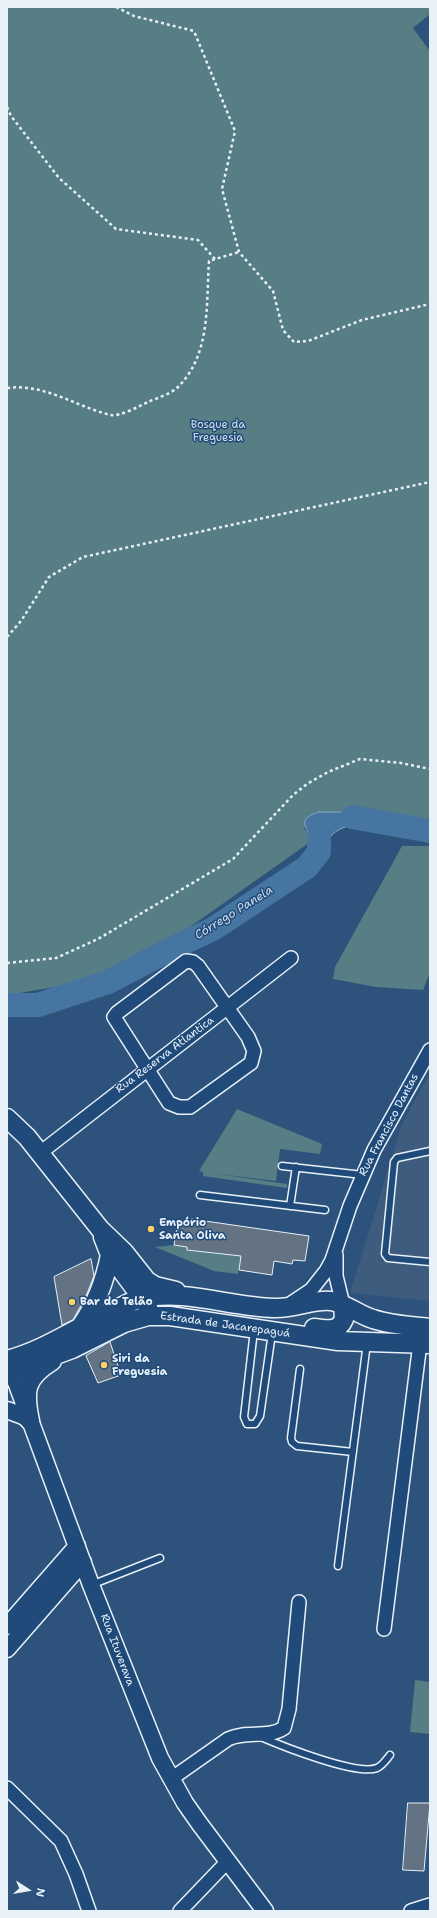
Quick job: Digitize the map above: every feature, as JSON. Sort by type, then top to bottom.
[{"type":"main road","points":[[7,1118],[40,1153],[100,1229],[124,1252],[147,1281],[155,1286],[173,1290],[192,1297]]},
{"type":"main road","points":[[100,1229],[110,1255],[141,1298],[152,1310],[170,1316]]},
{"type":"main road","points":[[82,1326],[91,1312],[106,1272],[110,1255]]},
{"type":"main road","name":"Estrada de Jacarepaguá","points":[[8,1371],[26,1354],[141,1298],[173,1296],[192,1297],[230,1303],[283,1308],[323,1301],[343,1305],[372,1319],[386,1323],[430,1328]]},
{"type":"main road","points":[[272,1331],[293,1326],[333,1330],[342,1323],[344,1319],[343,1305]]},
{"type":"main road","name":"Estrada de Jacarepaguá","points":[[8,1371],[72,1349],[124,1323],[148,1316],[170,1316],[338,1340],[425,1343]]},
{"type":"main road","points":[[30,1421],[26,1399],[32,1380],[42,1368],[72,1349]]},
{"type":"street","name":"Rua Reserva Atlantica","points":[[40,1153],[146,1069],[228,1008],[291,958]]},
{"type":"street","points":[[186,961],[193,962],[198,966],[248,1036],[254,1051],[251,1063],[190,1107],[179,1107],[169,1103],[146,1069],[114,1017],[117,1013],[186,961]]},
{"type":"street","name":"Rua Francisco Dantas","points":[[283,1308],[302,1297],[318,1282],[327,1270],[337,1247],[350,1206],[363,1175],[394,1114],[430,1050]]},
{"type":"street","name":"Rua Francisco Dantas","points":[[337,1247],[336,1276],[343,1305]]},
{"type":"street","points":[[384,1629],[425,1343]]},
{"type":"street","name":"Rua Ituverava","points":[[8,1371],[16,1382],[91,1585],[160,1758],[171,1779],[199,1824],[265,1911]]},
{"type":"street","points":[[7,1410],[15,1412],[30,1421]]},
{"type":"street","points":[[7,1626],[77,1546]]},
{"type":"street","points":[[7,1649],[83,1562]]},
{"type":"street","points":[[171,1779],[228,1739],[237,1735],[250,1733],[276,1733],[284,1728],[289,1709],[299,1602]]},
{"type":"street","points":[[7,1788],[61,1841],[68,1853],[89,1911]]},
{"type":"street","points":[[180,1911],[228,1861]]},
{"type":"street","points":[[411,1911],[430,1905]]},
{"type":"lane","points":[[430,1151],[397,1158],[394,1162],[384,1254],[388,1258],[430,1262]]},
{"type":"lane","points":[[282,1166],[363,1175]]},
{"type":"lane","points":[[290,1206],[296,1168]]},
{"type":"lane","points":[[200,1194],[325,1210]]},
{"type":"lane","points":[[254,1328],[244,1417],[247,1424],[255,1424],[260,1416],[267,1380],[272,1331]]},
{"type":"lane","points":[[338,1566],[367,1341]]},
{"type":"lane","points":[[300,1369],[291,1438],[292,1442],[297,1446],[353,1452]]},
{"type":"lane","points":[[91,1585],[160,1558]]},
{"type":"lane","points":[[250,1733],[313,1758],[360,1768],[376,1768],[383,1764],[390,1755]]},
{"type":"path","points":[[116,7],[134,16],[194,31],[235,131],[222,189],[239,252],[273,291],[283,330],[294,342],[308,341],[362,320],[430,304]]},
{"type":"path","points":[[7,107],[11,116],[59,178],[116,229],[198,240],[215,259]]},
{"type":"path","points":[[7,388],[19,386],[52,392],[113,415],[135,408],[177,388],[194,367],[204,341],[209,261],[239,252]]},
{"type":"path","points":[[7,637],[21,621],[49,577],[83,557],[430,482]]},
{"type":"path","points":[[7,962],[56,958],[98,939],[233,859],[293,795],[307,784],[328,772],[360,759],[401,763],[430,769]]},
{"type":"shaded area","points":[[319,812],[377,812],[384,822],[354,824],[339,830],[329,839],[319,859],[307,867],[314,855],[315,846],[304,823],[310,815]]},
{"type":"shaded area","points":[[430,1073],[430,1301],[350,1293],[402,1124]]},
{"type":"green space","name":"Bosque da Freguesia","points":[[7,7],[430,7],[430,14],[413,28],[430,51],[430,824],[377,812],[319,812],[304,828],[313,840],[173,939],[85,982],[7,995]]},
{"type":"green space","points":[[402,846],[430,846],[430,972],[423,990],[376,987],[333,979],[335,967]]},
{"type":"green space","points":[[237,1109],[322,1144],[320,1154],[280,1149],[276,1181],[211,1173],[287,1184],[287,1188],[203,1176],[203,1172],[199,1171]]},
{"type":"green space","points":[[174,1245],[187,1247],[187,1250],[241,1256],[238,1274],[214,1271],[155,1247]]},
{"type":"green space","points":[[415,1680],[430,1682],[430,1734],[410,1732]]},
{"type":"building","points":[[191,1219],[309,1236],[305,1261],[293,1260],[292,1264],[274,1261],[272,1275],[239,1270],[241,1256],[187,1250],[187,1247],[174,1245],[178,1221],[190,1222]]},
{"type":"building","name":"Bar do Telão","points":[[91,1259],[94,1276],[86,1296],[73,1320],[62,1325],[54,1277]]},
{"type":"building","name":"Siri da Freguesia","points":[[110,1342],[121,1375],[98,1383],[86,1356]]},
{"type":"building","points":[[408,1803],[430,1803],[424,1871],[403,1870]]},
{"type":"waterway","name":"Córrego Panela","points":[[352,817],[430,831]]},
{"type":"waterway","name":"Córrego Panela","points":[[7,1005],[38,1005],[108,982],[213,929],[307,867],[319,852],[319,839]]},
{"type":"place","name":"Empório Santa Oliva","points":[[151,1229]]},
{"type":"place","name":"Bar do Telão","points":[[72,1302]]},
{"type":"place","name":"Siri da Freguesia","points":[[104,1365]]}]
